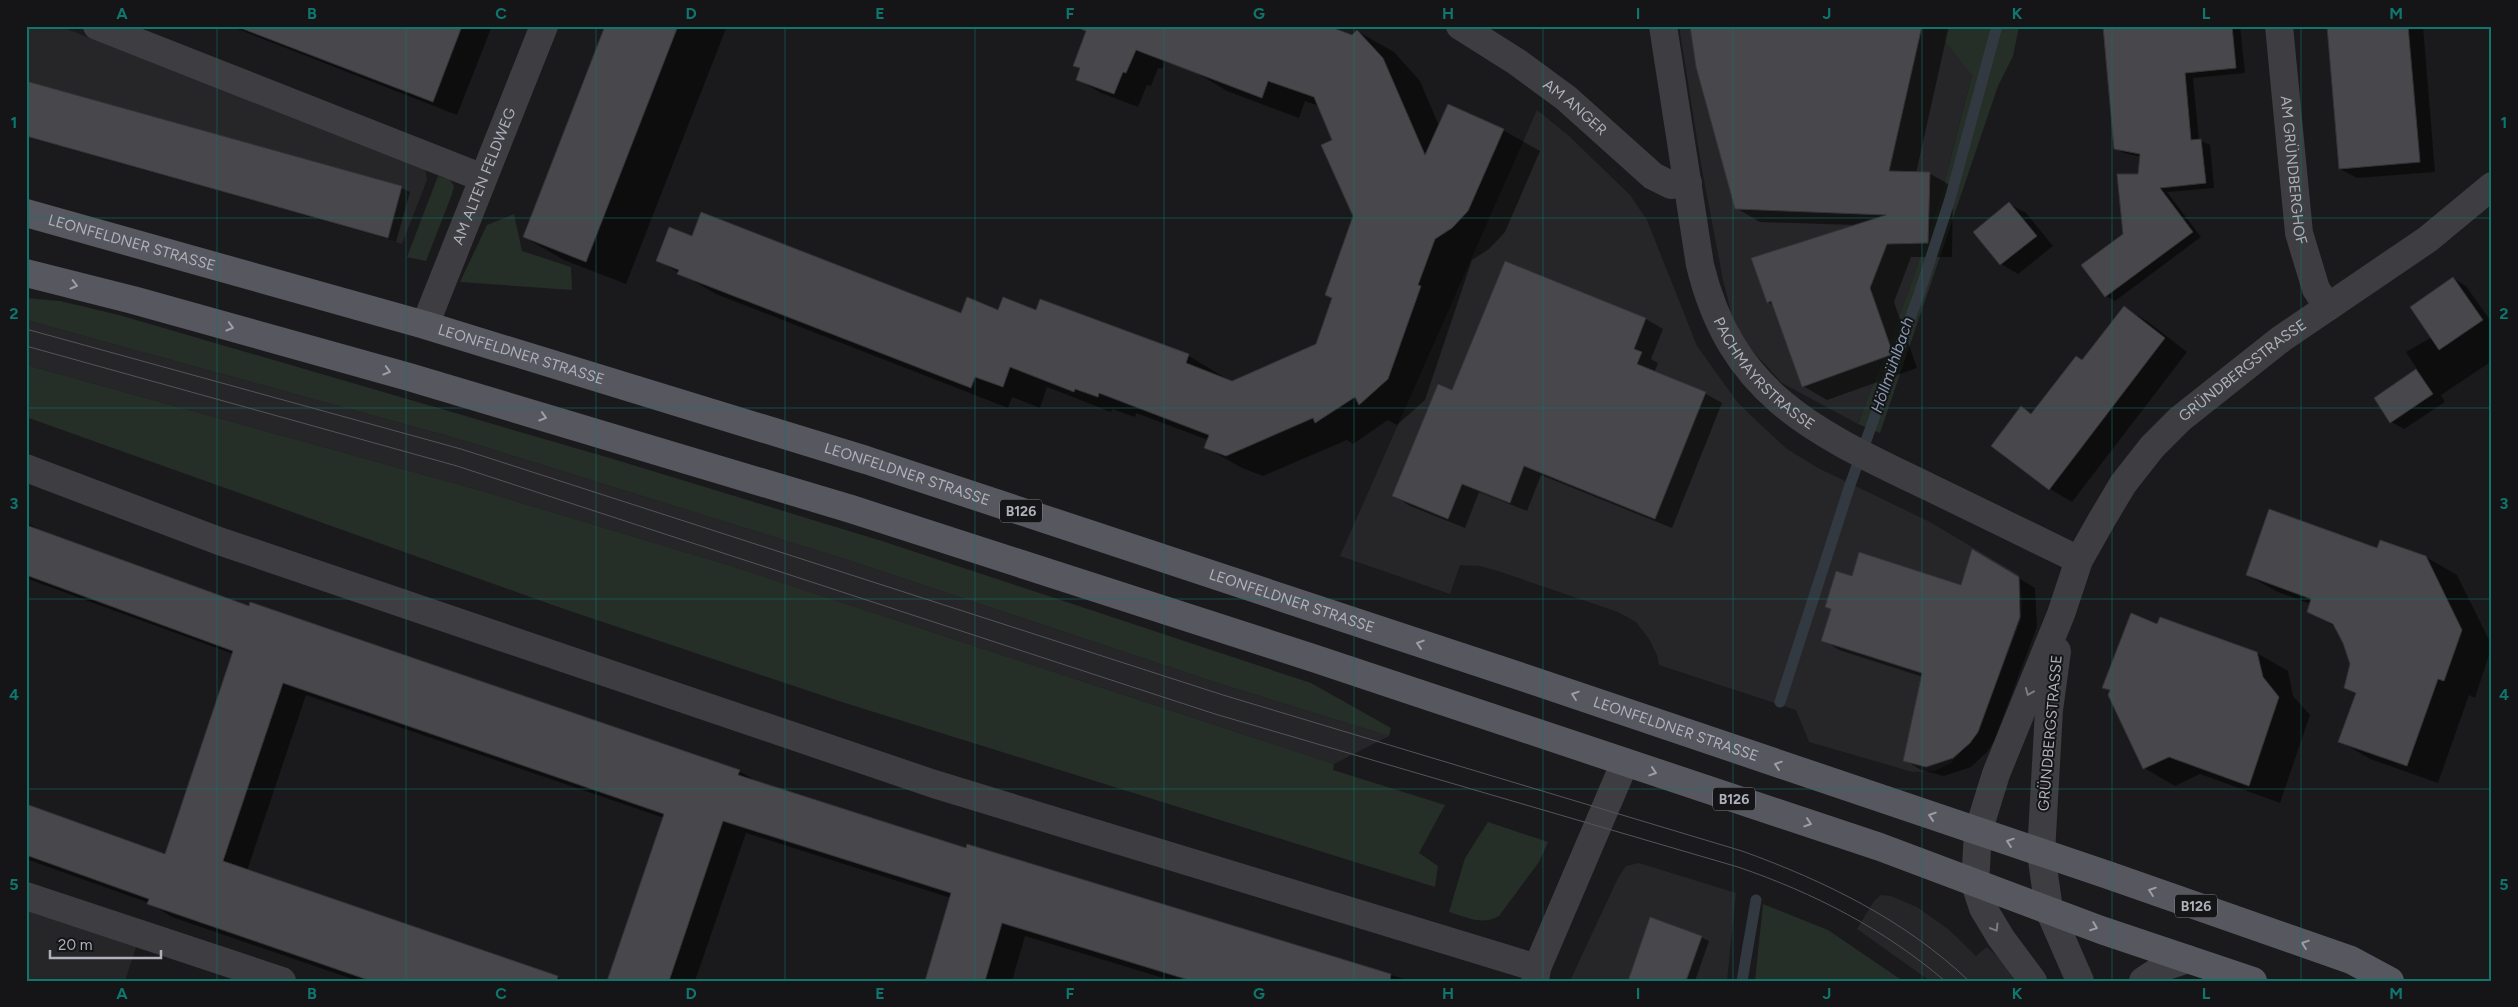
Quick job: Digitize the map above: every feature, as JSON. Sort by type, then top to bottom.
[{"type":"main road","name":"LEONFELDNER STRASSE","points":[[26,213],[425,325],[866,460],[1534,681],[2041,853],[2351,960],[2390,981]]},
{"type":"main road","name":"B126","points":[[26,273],[133,300],[409,377],[851,509],[1303,655],[1880,847],[1975,884],[2252,981]]},
{"type":"street","points":[[97,26],[483,178]]},
{"type":"street","name":"AM ALTEN FELDWEG","points":[[425,325],[544,26]]},
{"type":"street","name":"AM ANGER","points":[[1460,26],[1517,62],[1566,98],[1653,176],[1671,186],[1688,183]]},
{"type":"street","name":"PACHMAYRSTRASSE","points":[[1663,26],[1700,266],[1708,299],[1724,335],[1748,370],[1782,403],[1806,422],[1845,447],[2079,560]]},
{"type":"street","name":"AM GRÜNDBERGHOF","points":[[2279,26],[2298,233],[2316,289],[2328,308]]},
{"type":"street","name":"GRÜNDBERGSTRASSE","points":[[1978,832],[1996,774],[2061,614],[2079,560],[2123,484],[2152,447],[2217,388],[2282,339],[2428,238],[2492,186]]},
{"type":"street","points":[[26,468],[219,541],[925,781],[1536,974],[1625,762]]},
{"type":"street","name":"GRÜNDBERGSTRASSE","points":[[2041,853],[2049,710],[2061,614]]},
{"type":"street","points":[[1978,832],[1975,884],[1983,908],[2001,938],[2033,981]]},
{"type":"street","points":[[2041,853],[2049,910],[2080,981]]},
{"type":"street","points":[[26,896],[282,981]]},
{"type":"street","points":[[2142,981],[2164,967],[2188,959]]},
{"type":"shaded area","points":[[26,26],[59,26],[425,169],[427,180],[402,244],[26,137]]},
{"type":"shaded area","points":[[1679,26],[1946,26],[1943,39],[1972,74],[1942,192],[1909,290],[1858,424],[1782,383],[1750,348],[1735,328],[1723,280],[1701,164]]},
{"type":"shaded area","points":[[1946,26],[2019,26],[2013,56],[1998,86],[1880,433],[1858,424],[1909,290],[1942,192],[1972,75],[1943,39]]},
{"type":"shaded area","points":[[1537,110],[1569,136],[1630,195],[1647,220],[1697,346],[1738,403],[1787,449],[1818,468],[1930,522],[2019,575],[2022,600],[2021,620],[1977,734],[1951,763],[1934,771],[1913,772],[1809,742],[1796,710],[1659,665],[1657,655],[1649,639],[1636,622],[1618,612],[1498,571],[1480,566],[1460,565],[1450,594],[1340,556]]},
{"type":"shaded area","points":[[438,176],[450,180],[454,186],[452,194],[426,261],[407,257]]},
{"type":"shaded area","points":[[514,214],[522,251],[571,267],[572,290],[460,282],[487,225]]},
{"type":"shaded area","points":[[26,298],[60,301],[119,315],[613,459],[885,542],[1311,683],[1391,728],[1389,736],[1224,685],[845,559],[459,439],[26,320]]},
{"type":"shaded area","points":[[26,320],[459,439],[845,559],[1224,685],[1389,736],[1334,764],[731,566],[475,489],[26,365]]},
{"type":"shaded area","points":[[26,365],[475,489],[731,566],[1334,764],[1333,770],[1445,805],[1419,853],[1438,866],[1435,887],[845,703],[564,609],[26,417]]},
{"type":"shaded area","points":[[1488,822],[1548,842],[1539,862],[1499,916],[1493,919],[1480,920],[1449,912],[1465,858]]},
{"type":"shaded area","points":[[1639,863],[1736,893],[1727,981],[1570,981],[1618,878],[1626,866]]},
{"type":"shaded area","points":[[1881,895],[1891,896],[1917,907],[1948,929],[1976,956],[1987,947],[2003,962],[2015,981],[1930,981],[1857,929],[1874,901]]},
{"type":"shaded area","points":[[1763,904],[1828,930],[1903,981],[1755,981]]},
{"type":"shaded area","points":[[26,907],[137,944],[125,981],[26,981]]},
{"type":"building","points":[[244,26],[462,26],[433,102],[243,29]]},
{"type":"building","points":[[605,26],[678,26],[586,262],[523,237]]},
{"type":"building","points":[[1082,26],[1328,26],[1352,35],[1357,30],[1383,58],[1425,155],[1448,104],[1504,129],[1468,211],[1452,228],[1435,239],[1418,285],[1421,286],[1388,379],[1359,405],[1355,397],[1315,423],[1313,418],[1226,456],[1204,448],[1209,435],[1099,393],[1098,397],[1075,389],[1074,392],[1010,367],[1003,387],[975,377],[971,388],[677,274],[679,270],[656,261],[669,227],[692,236],[701,212],[961,313],[967,297],[998,310],[1003,297],[1036,310],[1040,299],[1189,354],[1186,363],[1232,381],[1316,344],[1332,298],[1325,295],[1353,216],[1321,145],[1332,140],[1314,97],[1268,81],[1262,98],[1136,50],[1126,73],[1123,72],[1114,94],[1076,80],[1080,68],[1073,66],[1086,31],[1081,29]]},
{"type":"building","points":[[1690,26],[1922,26],[1889,171],[1930,172],[1928,243],[1887,244],[1870,288],[1893,354],[1802,387],[1771,301],[1767,303],[1751,258],[1886,215],[1735,209],[1696,67]]},
{"type":"building","points":[[2103,26],[2232,26],[2236,68],[2185,73],[2191,140],[2201,139],[2206,183],[2160,188],[2193,232],[2105,297],[2081,265],[2123,234],[2117,174],[2138,174],[2140,154],[2114,149]]},
{"type":"building","points":[[2327,26],[2408,26],[2420,162],[2339,169]]},
{"type":"building","points":[[26,81],[402,186],[388,238],[26,136]]},
{"type":"building","points":[[2009,202],[2037,236],[2000,265],[1973,232]]},
{"type":"building","points":[[1505,261],[1646,318],[1634,349],[1642,352],[1637,364],[1706,392],[1655,519],[1524,466],[1510,503],[1462,484],[1448,519],[1392,496],[1438,384],[1452,390]]},
{"type":"building","points":[[2453,277],[2483,320],[2439,350],[2410,307]]},
{"type":"building","points":[[2124,306],[2165,338],[2049,490],[1991,446],[2021,406],[2031,414],[2076,356],[2082,360]]},
{"type":"building","points":[[2416,369],[2433,394],[2390,423],[2374,398]]},
{"type":"building","points":[[2269,509],[2377,548],[2380,540],[2426,556],[2462,630],[2444,681],[2438,679],[2407,766],[2338,742],[2356,693],[2344,688],[2350,664],[2343,643],[2333,624],[2307,612],[2311,599],[2246,575]]},
{"type":"building","points":[[26,525],[249,606],[250,602],[740,770],[738,775],[966,848],[967,844],[1391,974],[1390,981],[1192,981],[1002,923],[985,981],[925,981],[951,893],[723,821],[669,981],[607,981],[664,814],[283,683],[223,861],[558,976],[557,981],[371,981],[147,904],[149,899],[26,855],[26,804],[165,854],[233,651],[26,575]]},
{"type":"building","points":[[1972,549],[2019,577],[2020,617],[1978,732],[1970,743],[1953,758],[1926,767],[1903,761],[1922,673],[1821,641],[1831,609],[1825,607],[1836,571],[1852,576],[1859,552],[1961,585]]},
{"type":"building","points":[[2131,613],[2157,624],[2160,617],[2257,652],[2263,677],[2279,697],[2249,786],[2169,757],[2143,769],[2108,695],[2110,690],[2102,688]]},
{"type":"building","points":[[1650,917],[1702,936],[1686,981],[1628,981]]},
{"type":"waterway","name":"Höllmühlbach","points":[[1780,702],[1850,485],[1919,294],[1950,199],[1997,26]]},
{"type":"waterway","name":"Höllmühlbach","points":[[1742,981],[1756,900]]},
{"type":"tram line","points":[[26,329],[461,449],[1223,695],[1742,851],[1803,875],[1863,904],[1918,939],[1969,981]]},
{"type":"tram line","points":[[26,346],[457,466],[1215,714],[1738,867],[1794,888],[1847,914],[1898,945],[1945,981]]}]
